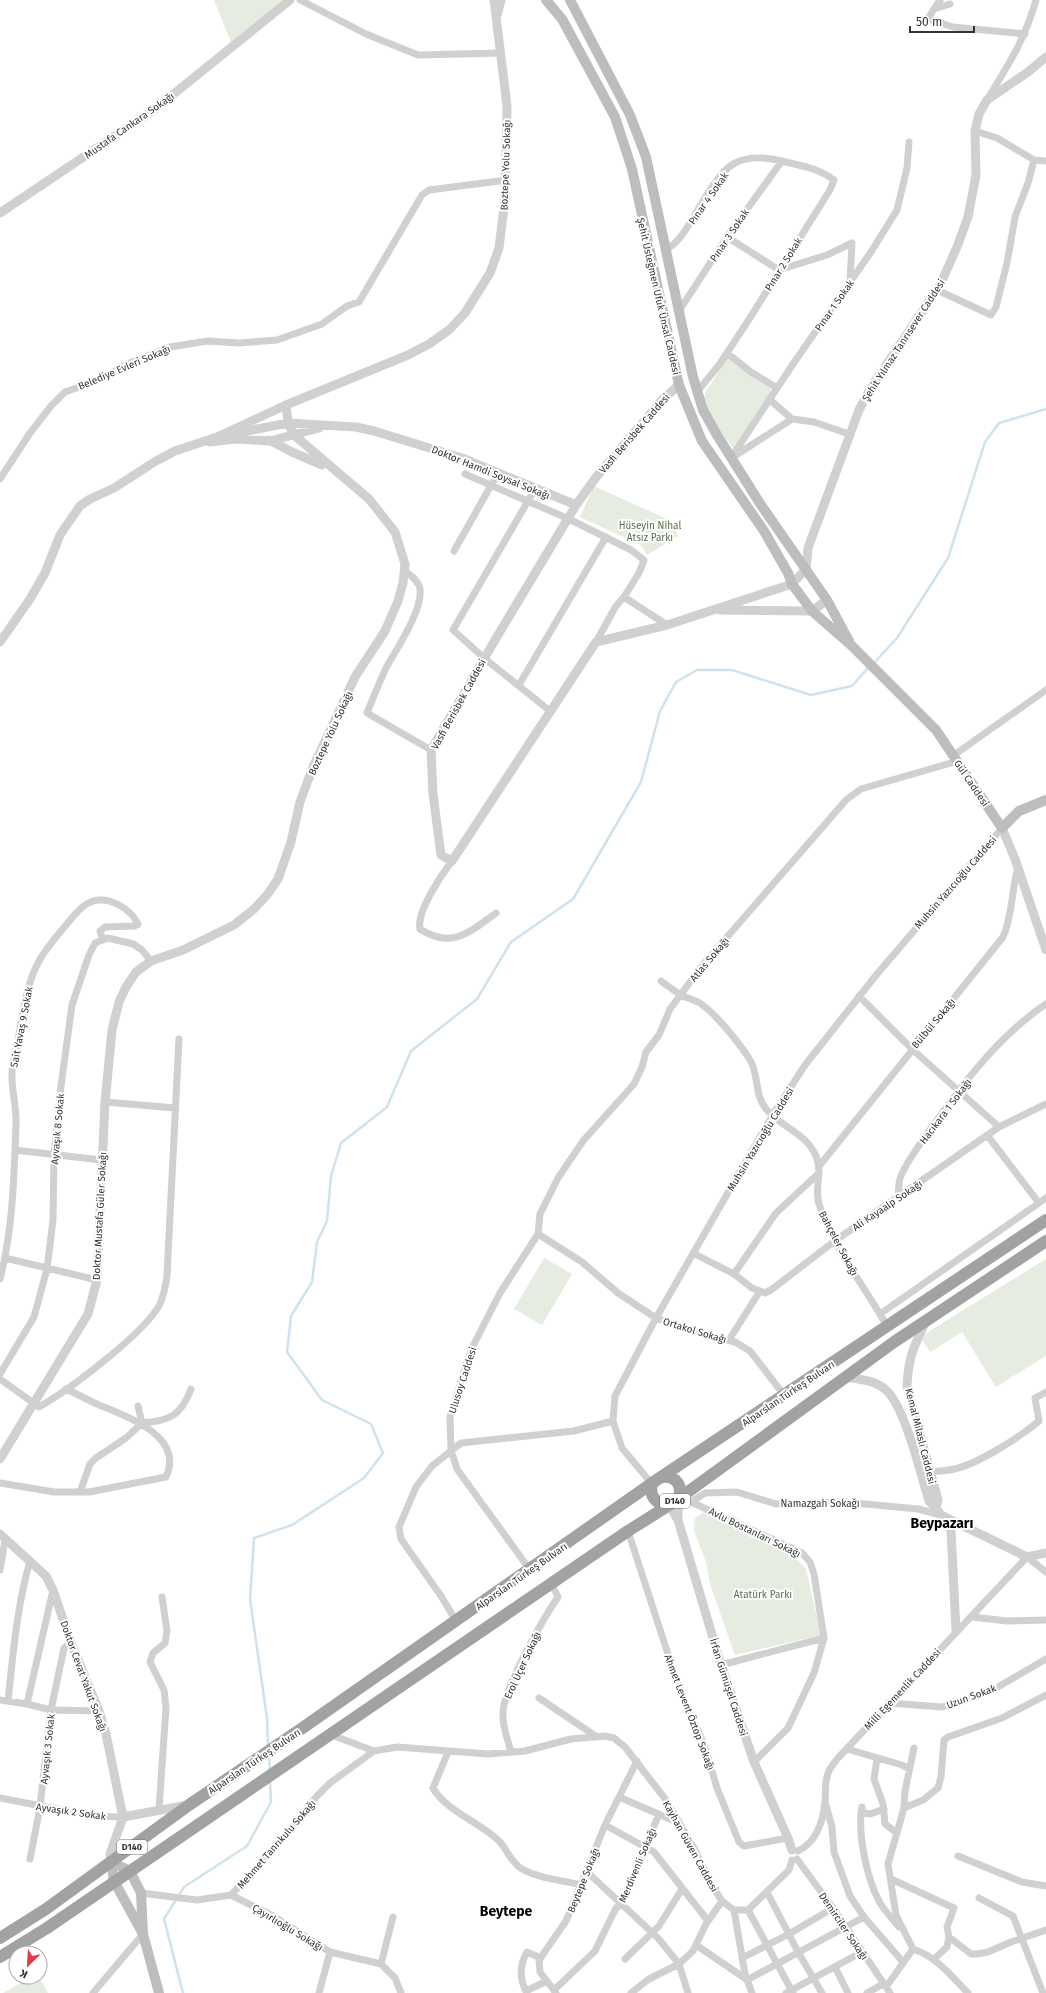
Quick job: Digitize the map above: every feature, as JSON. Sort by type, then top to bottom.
[{"type":"highway","name":"Alparslan Türkeş Bulvarı","points":[[0,1938],[18,1928],[189,1805],[301,1729],[662,1477],[1046,1220]]},
{"type":"highway","name":"Alparslan Türkeş Bulvarı","points":[[0,1957],[20,1946],[551,1583],[673,1502],[927,1320],[1046,1241]]},
{"type":"highway","points":[[652,1484],[651,1493],[654,1500],[661,1504],[673,1502],[681,1491],[679,1483],[673,1478],[662,1477]]},
{"type":"main road","name":"Şehit Üsteğmen Ufuk Ünsal Caddesi","points":[[546,0],[562,19],[615,117],[632,169],[642,226],[679,387],[686,406],[702,441],[764,531],[788,573],[792,584]]},
{"type":"main road","name":"Şehit Üsteğmen Ufuk Ünsal Caddesi","points":[[570,0],[633,122],[646,156],[698,392],[717,435],[731,458],[806,569]]},
{"type":"main road","points":[[679,387],[698,392],[686,406]]},
{"type":"main road","name":"Gül Caddesi","points":[[806,569],[827,600],[852,646]]},
{"type":"main road","name":"Gül Caddesi","points":[[792,584],[812,611],[852,646],[936,730],[1002,828]]},
{"type":"main road","points":[[1002,828],[1019,811],[1046,800]]},
{"type":"main road","points":[[111,1862],[130,1871],[141,1893],[143,1934]]},
{"type":"main road","points":[[111,1862],[114,1882],[143,1934],[160,1993]]},
{"type":"street","name":"Mustafa Cankara Sokağı","points":[[0,213],[155,110],[290,0]]},
{"type":"street","points":[[300,0],[366,34],[418,55],[500,53]]},
{"type":"street","name":"Boztepe Yolu Sokağı","points":[[286,405],[408,355],[429,344],[449,330],[465,313],[490,273],[499,248],[507,180],[507,106],[494,0]]},
{"type":"street","points":[[496,20],[501,0]]},
{"type":"street","points":[[940,0],[928,19],[953,27],[1025,34]]},
{"type":"street","points":[[1036,0],[1025,34],[1016,54],[979,114],[975,131],[997,138],[1034,160],[1046,161]]},
{"type":"street","points":[[934,8],[950,4]]},
{"type":"street","points":[[987,100],[1028,72],[1046,57]]},
{"type":"street","name":"Şehit Yılmaz Tanrısever Caddesi","points":[[806,569],[808,548],[858,410],[872,386],[937,290],[957,247],[968,217],[976,175],[977,142],[975,131]]},
{"type":"street","name":"Pınar 1 Sokak","points":[[731,458],[769,399],[871,252],[897,210],[907,168],[909,142]]},
{"type":"street","name":"Pınar 4 Sokak","points":[[666,250],[678,243],[718,180],[735,163],[752,159],[772,158],[782,161]]},
{"type":"street","points":[[937,290],[991,315],[996,307],[1008,264],[1015,217],[1028,183],[1034,160]]},
{"type":"street","name":"Pınar 3 Sokak","points":[[679,311],[727,237],[782,161]]},
{"type":"street","name":"Pınar 2 Sokak","points":[[698,392],[727,353],[830,190],[834,180],[825,174],[812,169],[782,161]]},
{"type":"street","name":"Belediye Evleri Sokağı","points":[[0,479],[30,433],[51,406],[65,392],[102,379],[125,365],[170,347],[208,341],[239,343],[277,340],[322,324],[347,306],[359,302],[422,195],[429,190],[507,180]]},
{"type":"street","points":[[727,237],[779,270],[827,255],[852,243],[850,282]]},
{"type":"street","points":[[727,353],[777,388]]},
{"type":"street","name":"Vasfi Berisbek Caddesi","points":[[452,861],[441,855],[433,794],[431,750],[484,658],[576,505],[607,464],[663,398],[679,387]]},
{"type":"street","points":[[769,399],[792,419],[814,422],[849,434]]},
{"type":"street","points":[[286,405],[288,423],[294,435],[332,469]]},
{"type":"street","points":[[286,405],[270,417],[264,427],[265,434],[270,441],[332,469]]},
{"type":"street","points":[[217,437],[286,405]]},
{"type":"street","points":[[731,458],[792,419]]},
{"type":"street","points":[[0,642],[30,599],[48,566],[60,536],[80,506],[90,499],[124,482],[156,461],[196,443],[217,437],[288,423],[335,426]]},
{"type":"street","points":[[196,443],[235,439],[270,441],[306,431],[335,426]]},
{"type":"street","name":"Doktor Hamdi Soysal Sokağı","points":[[335,426],[356,427],[394,436],[450,454],[576,505]]},
{"type":"street","name":"Boztepe Yolu Sokağı","points":[[151,961],[183,950],[234,925],[254,909],[278,879],[291,842],[300,802],[313,767],[355,677],[393,617],[404,583],[405,564],[402,548],[395,532],[369,499],[332,469]]},
{"type":"street","points":[[454,551],[498,473]]},
{"type":"street","points":[[465,474],[569,518],[631,550],[644,560],[639,573],[624,597],[616,606],[596,642],[452,861],[432,894],[420,919],[420,929],[440,938],[455,939],[480,926],[496,913]]},
{"type":"street","points":[[535,489],[453,630],[484,658],[550,710]]},
{"type":"street","points":[[519,685],[606,537]]},
{"type":"street","points":[[596,642],[667,625],[717,610],[744,599],[792,584],[806,569]]},
{"type":"street","points":[[405,571],[415,579],[420,589],[419,600],[407,632],[387,667],[367,713],[431,750]]},
{"type":"street","points":[[624,597],[667,625]]},
{"type":"street","points":[[717,610],[812,611],[827,600]]},
{"type":"street","name":"Atlas Sokağı","points":[[538,1234],[540,1214],[558,1178],[583,1141],[634,1084],[642,1067],[646,1052],[659,1035],[670,1009],[702,966],[846,800],[861,789],[956,758],[1046,690]]},
{"type":"street","name":"Gül Caddesi","points":[[1002,828],[1042,930],[1046,950]]},
{"type":"street","name":"Muhsin Yazıcıoğlu Caddesi","points":[[652,1484],[622,1448],[613,1421],[615,1396],[656,1318],[772,1116],[805,1065],[859,996],[1002,828]]},
{"type":"street","name":"Bülbül Sokağı","points":[[820,1165],[1003,937],[1012,910],[1014,883],[1018,868]]},
{"type":"street","name":"Sait Yavaş 9 Sokak","points":[[0,1279],[5,1258],[12,1212],[17,1122],[12,1072],[31,977],[39,960],[82,907],[91,902],[102,899],[111,901],[122,907],[135,919],[138,924],[135,926],[105,927],[100,931],[103,940]]},
{"type":"street","points":[[103,940],[108,938],[133,944],[142,950],[151,961]]},
{"type":"street","name":"Ayvaşık 8 Sokak","points":[[0,1374],[34,1317],[47,1269],[53,1220],[54,1155],[61,1086],[72,1005],[89,955],[96,943],[103,940]]},
{"type":"street","name":"Doktor Mustafa Güler Sokağı","points":[[0,1459],[88,1314],[97,1280],[101,1160],[112,1030],[119,1002],[126,987],[136,972],[151,961]]},
{"type":"street","points":[[661,981],[681,995],[698,1002],[713,1013],[752,1061],[758,1092],[765,1108],[772,1116],[798,1133],[816,1154],[820,1165]]},
{"type":"street","points":[[859,996],[912,1049],[959,1089],[999,1127]]},
{"type":"street","name":"Hacıkara 1 Sokağı","points":[[898,1198],[900,1178],[917,1149],[959,1089],[1008,1035],[1046,1004]]},
{"type":"street","points":[[0,1379],[39,1407],[89,1373],[140,1328],[159,1305],[166,1288],[179,1039]]},
{"type":"street","points":[[105,1102],[175,1108]]},
{"type":"street","name":"Ali Kayaalp Sokağı","points":[[760,1291],[765,1293],[771,1290],[836,1240],[999,1127],[1046,1104]]},
{"type":"street","points":[[988,1135],[1039,1203]]},
{"type":"street","points":[[15,1150],[101,1160]]},
{"type":"street","name":"Bahçeler Sokağı","points":[[820,1165],[818,1201],[849,1265],[865,1288],[887,1326]]},
{"type":"street","points":[[734,1274],[776,1214],[819,1173]]},
{"type":"street","points":[[880,1314],[1046,1198]]},
{"type":"street","name":"Ortakol Sokağı","points":[[538,1234],[582,1262],[618,1293],[656,1318],[700,1333],[729,1340],[750,1351],[784,1395]]},
{"type":"street","name":"Ulusoy Caddesi","points":[[530,1570],[457,1469],[451,1450],[450,1417],[471,1350],[500,1293],[538,1234]]},
{"type":"street","points":[[693,1253],[734,1274],[752,1288],[760,1291],[729,1340]]},
{"type":"street","points":[[5,1258],[97,1280]]},
{"type":"street","name":"Kemal Milaslı Caddesi","points":[[927,1320],[913,1347],[908,1367],[907,1386],[929,1472],[938,1500],[939,1511]]},
{"type":"street","name":"Kemal Milaslı Caddesi","points":[[846,1377],[868,1380],[886,1389],[898,1405],[929,1501],[939,1511],[951,1530],[956,1631]]},
{"type":"street","points":[[0,1483],[54,1492],[80,1492],[112,1488],[166,1476],[169,1464],[165,1446],[158,1436],[142,1423],[66,1389]]},
{"type":"street","points":[[80,1492],[90,1464],[96,1458],[126,1438],[142,1423],[161,1422],[175,1414],[183,1407],[192,1389]]},
{"type":"street","points":[[929,1472],[955,1469],[991,1454],[1028,1431],[1039,1421],[1035,1398],[1046,1392]]},
{"type":"street","points":[[138,1406],[142,1423]]},
{"type":"street","points":[[456,1621],[441,1596],[401,1539],[399,1527],[416,1487],[432,1466],[461,1443],[574,1431],[613,1421]]},
{"type":"street","name":"Namazgah Sokağı","points":[[691,1502],[705,1493],[737,1492],[776,1504],[844,1502],[939,1511]]},
{"type":"street","points":[[673,1502],[691,1502]]},
{"type":"street","name":"İrfan Gümüşel Caddesi","points":[[673,1502],[721,1666],[754,1762],[788,1838],[795,1850]]},
{"type":"street","name":"Avlu Bostanları Sokağı","points":[[691,1502],[802,1553],[810,1562],[814,1574],[824,1638],[814,1673],[788,1728],[754,1762]]},
{"type":"street","points":[[939,1511],[1027,1557],[1046,1572]]},
{"type":"street","name":"Ahmet Levent Öztop Sokağı","points":[[628,1531],[679,1688],[706,1747],[717,1788],[739,1842],[744,1846],[788,1838]]},
{"type":"street","points":[[0,1570],[3,1537]]},
{"type":"street","name":"Doktor Cevat Yakut Sokağı","points":[[3,1537],[46,1576],[53,1590],[71,1644],[99,1712],[106,1734],[123,1817]]},
{"type":"street","points":[[1027,1557],[1046,1553]]},
{"type":"street","name":"Milli Egemenlik Caddesi","points":[[795,1850],[808,1846],[813,1841],[818,1831],[825,1802],[826,1782],[829,1771],[888,1704],[956,1631],[972,1617],[1027,1557]]},
{"type":"street","points":[[8,1701],[19,1614],[30,1561]]},
{"type":"street","name":"Erol Üçer Sokağı","points":[[511,1752],[503,1722],[504,1705],[511,1685],[546,1615],[558,1597],[551,1583]]},
{"type":"street","points":[[27,1704],[53,1590]]},
{"type":"street","points":[[159,1809],[166,1708],[164,1690],[150,1662],[153,1653],[165,1643],[167,1631],[162,1597]]},
{"type":"street","points":[[972,1617],[1007,1621],[1046,1620]]},
{"type":"street","points":[[721,1666],[824,1638]]},
{"type":"street","name":"Ayvaşık 3 Sokak","points":[[30,1858],[40,1807],[51,1710],[64,1648],[71,1644]]},
{"type":"street","name":"Uzun Sokak","points":[[888,1704],[942,1707],[991,1691],[1046,1659]]},
{"type":"street","points":[[904,1808],[923,1800],[938,1788],[941,1777],[942,1744],[944,1740],[948,1737],[1002,1718],[1046,1695]]},
{"type":"street","points":[[539,1698],[597,1737]]},
{"type":"street","points":[[0,1700],[27,1704],[51,1710],[99,1712]]},
{"type":"street","points":[[329,1734],[374,1751]]},
{"type":"street","name":"Kayhan Güven Caddesi","points":[[374,1751],[397,1747],[488,1754],[525,1751],[571,1739],[597,1737],[614,1738],[625,1747],[666,1800],[694,1848],[711,1884],[722,1901],[734,1910]]},
{"type":"street","points":[[914,1748],[909,1769],[904,1808],[888,1864],[896,1915],[913,1948],[934,1959],[968,1993]]},
{"type":"street","points":[[847,1749],[909,1769]]},
{"type":"street","name":"Mehmet Tanrıkulu Sokağı","points":[[141,1893],[197,1900],[231,1895],[275,1848],[316,1797],[330,1783],[374,1751]]},
{"type":"street","points":[[448,1752],[433,1788],[441,1799],[500,1842],[510,1858],[521,1868],[546,1878],[581,1884]]},
{"type":"street","points":[[877,1758],[874,1779],[884,1809],[885,1824],[897,1833]]},
{"type":"street","name":"Beytepe Sokağı","points":[[541,1958],[566,1921],[605,1826],[636,1761]]},
{"type":"street","points":[[619,1796],[680,1824]]},
{"type":"street","name":"Ayvaşık 2 Sokak","points":[[0,1798],[40,1807],[93,1816],[123,1817],[159,1809],[189,1805]]},
{"type":"street","points":[[825,1802],[832,1827],[834,1852],[844,1882],[864,1917],[903,1962]]},
{"type":"street","points":[[884,1809],[870,1814],[861,1809],[860,1818],[870,1880],[880,1902],[906,1934]]},
{"type":"street","name":"Merdivenli Sokağı","points":[[555,1991],[595,1951],[616,1908],[622,1904],[660,1814]]},
{"type":"street","points":[[111,1862],[110,1854],[123,1817]]},
{"type":"street","points":[[605,1826],[646,1846],[654,1852],[708,1921]]},
{"type":"street","points":[[752,1993],[746,1979],[734,1910],[748,1910],[767,1892],[789,1870],[794,1860],[789,1855],[795,1850]]},
{"type":"street","points":[[958,1856],[1022,1882],[1046,1886]]},
{"type":"street","name":"Demirciler Sokağı","points":[[794,1860],[833,1908],[886,1988]]},
{"type":"street","points":[[586,1871],[652,1932],[679,1964],[688,1993]]},
{"type":"street","points":[[891,1879],[954,1908],[948,1927],[949,1937],[947,1947],[934,1959]]},
{"type":"street","points":[[625,1959],[659,1926],[682,1889]]},
{"type":"street","points":[[767,1892],[798,1952],[822,1993]]},
{"type":"street","name":"Çayırlıoğlu Sokağı","points":[[231,1895],[273,1916],[330,1952],[381,1964]]},
{"type":"street","points":[[979,1898],[1013,1916],[1021,1940],[1043,1983],[1043,1993]]},
{"type":"street","points":[[631,1993],[649,1979],[679,1964],[693,1952],[708,1921],[722,1901]]},
{"type":"street","points":[[742,1958],[768,1946],[833,1908]]},
{"type":"street","points":[[748,1910],[777,1963],[790,1992],[862,1952]]},
{"type":"street","points":[[393,1917],[381,1964],[395,1978],[401,1993]]},
{"type":"street","points":[[746,1979],[864,1917]]},
{"type":"street","points":[[949,1937],[971,1954],[988,1952],[1046,1930]]},
{"type":"street","points":[[93,1993],[143,1934]]},
{"type":"street","points":[[696,1945],[746,1979]]},
{"type":"street","points":[[869,1993],[886,1988],[913,1948]]},
{"type":"street","points":[[319,1993],[330,1952]]},
{"type":"street","points":[[547,1981],[527,1992],[522,1979],[522,1961],[527,1952],[541,1958],[539,1966],[540,1972],[555,1991]]},
{"type":"street","points":[[835,1967],[848,1993]]},
{"type":"green space","points":[[214,0],[283,0],[231,42]]},
{"type":"green space","points":[[728,357],[772,390],[733,448],[714,422],[706,407],[705,399],[705,393]]},
{"type":"green space","name":"Hüseyin Nihal Atsız Parkı","points":[[594,486],[669,520],[678,536],[647,555],[641,545],[580,517]]},
{"type":"green space","points":[[544,1258],[572,1274],[542,1325],[514,1309]]},
{"type":"green space","points":[[1046,1259],[1046,1356],[996,1387],[962,1332],[930,1352],[920,1337]]},
{"type":"green space","name":"Atatürk Parkı","points":[[704,1512],[716,1516],[718,1519],[795,1557],[806,1569],[821,1635],[735,1655],[710,1584],[706,1562],[694,1531],[695,1518]]},
{"type":"green space","points":[[17,1985],[44,1985],[48,1993],[3,1993]]},
{"type":"waterway","points":[[873,664],[897,638],[948,558],[985,442],[999,423],[1046,409]]},
{"type":"waterway","points":[[268,1747],[267,1718],[250,1599],[254,1538],[292,1525],[364,1478],[383,1453],[371,1424],[322,1400],[287,1352],[291,1316],[312,1282],[317,1242],[327,1221],[331,1176],[341,1143],[387,1107],[411,1051],[477,999],[511,942],[573,899],[641,782],[660,711],[676,682],[697,670],[732,670],[811,695],[852,686],[869,667]]},
{"type":"waterway","points":[[269,1756],[270,1771]]},
{"type":"waterway","points":[[183,1993],[164,1919],[184,1887],[247,1846],[271,1802],[270,1780]]},
{"type":"district","name":"Beypazarı","points":[[942,1523]]},
{"type":"district","name":"Beytepe","points":[[506,1911]]}]
